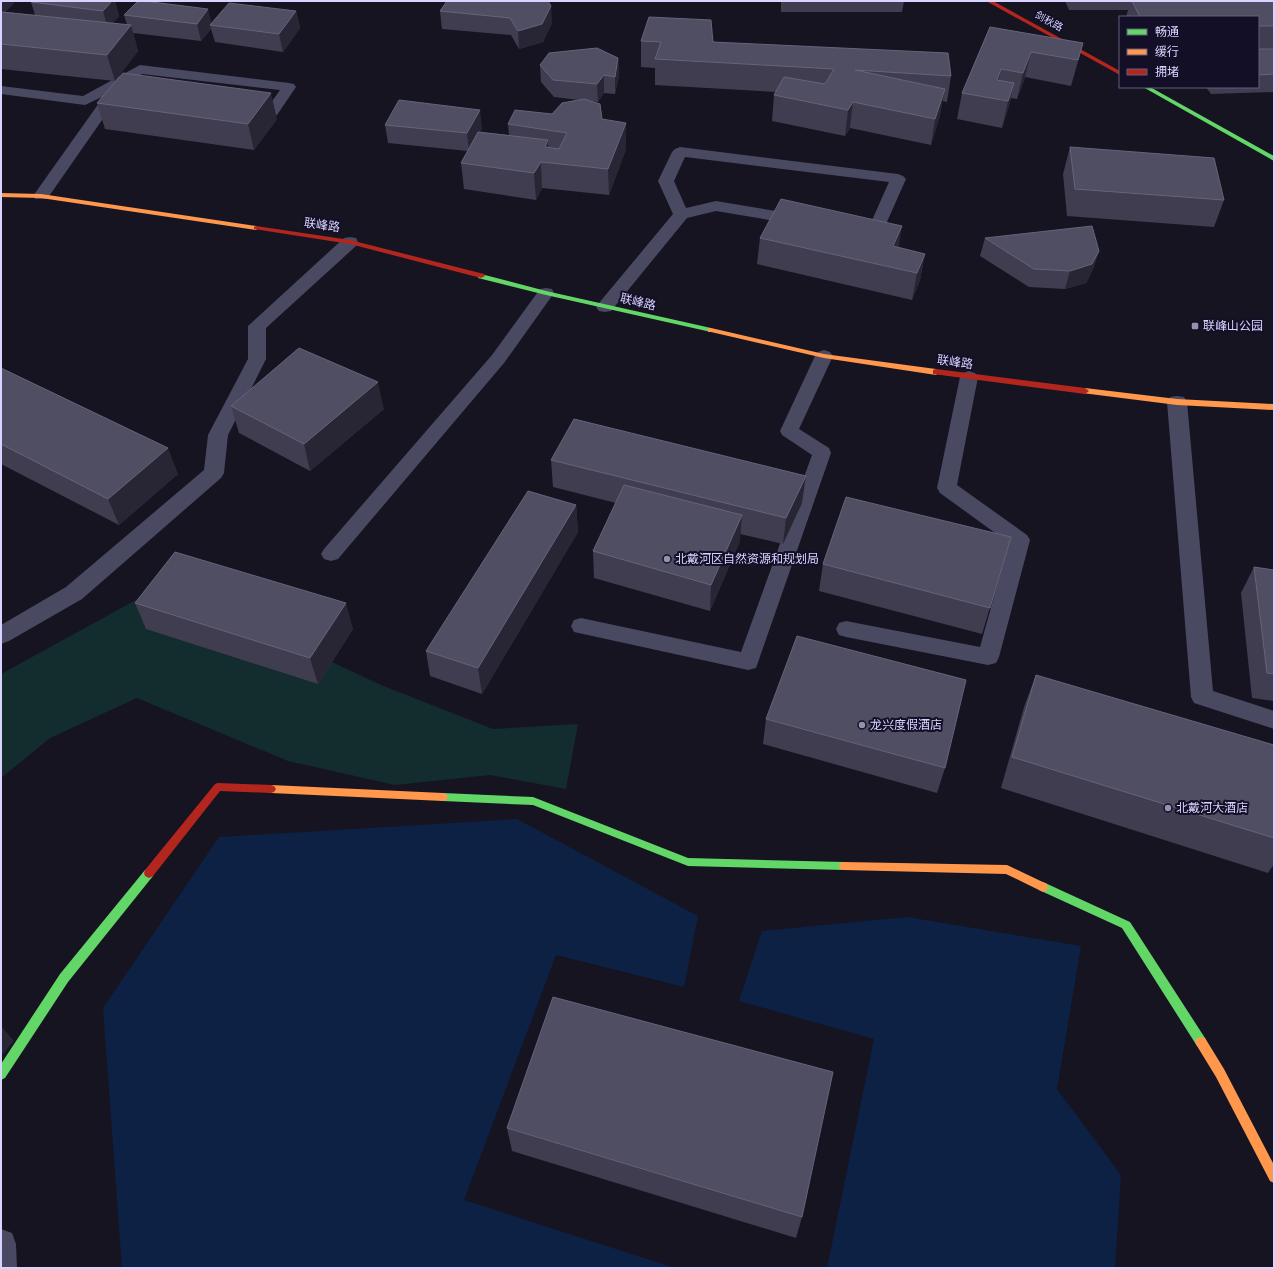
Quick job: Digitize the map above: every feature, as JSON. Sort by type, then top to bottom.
[{"type":"main road","name":"剑秋路","points":[[989,1],[1119,72]]},
{"type":"main road","points":[[1148,88],[1274,159]]},
{"type":"main road","name":"联峰路","points":[[1,195],[41,196],[350,242],[546,293],[824,356],[969,377],[1177,402],[1274,407]]},
{"type":"main road","points":[[1,1074],[64,978],[218,787],[533,801],[688,862],[1007,870],[1126,925],[1220,1073],[1274,1177]]},
{"type":"street","points":[[1,635],[74,593],[214,473],[218,435],[257,359],[257,326],[350,242]]},
{"type":"street","points":[[1177,402],[1202,697],[1274,720]]},
{"type":"street","points":[[1,1244],[2,1268]]},
{"type":"lane","points":[[1,90],[85,101],[140,69],[289,87],[272,112],[234,108]]},
{"type":"lane","points":[[41,196],[112,95],[134,97]]},
{"type":"lane","points":[[681,214],[666,181],[680,152],[898,179],[874,233],[842,227]]},
{"type":"lane","points":[[605,307],[681,214],[716,206],[811,222]]},
{"type":"lane","points":[[331,554],[498,359],[546,293]]},
{"type":"lane","points":[[581,626],[748,662],[822,453],[789,431],[824,356]]},
{"type":"lane","points":[[846,629],[988,657],[1020,540],[947,488],[969,377]]},
{"type":"green space","points":[[165,584],[381,685],[493,729],[578,724],[566,789],[490,775],[395,785],[288,761],[137,698],[50,738],[1,778],[1,674]]},
{"type":"water","points":[[517,819],[698,916],[684,987],[556,955],[464,1200],[675,1268],[122,1268],[103,1008],[219,837]]},
{"type":"water","points":[[907,917],[1081,946],[1057,1089],[1121,1175],[1115,1268],[827,1268],[874,1039],[739,1001],[762,931]]},
{"type":"building","points":[[112,1],[103,11],[31,2]]},
{"type":"building","points":[[138,1],[208,9],[197,24],[124,15]]},
{"type":"building","points":[[447,1],[548,1],[551,6],[542,24],[518,31],[510,18],[440,11]]},
{"type":"building","points":[[1132,1],[1274,1],[1274,26],[1259,26],[1259,16],[1140,16]]},
{"type":"building","points":[[229,3],[296,11],[279,34],[210,25]]},
{"type":"building","points":[[2,12],[131,25],[107,55],[1,44]]},
{"type":"building","points":[[649,17],[711,20],[713,42],[948,53],[951,76],[855,70],[945,89],[935,119],[853,102],[848,110],[774,95],[784,77],[825,84],[834,69],[655,59],[661,42],[641,41]]},
{"type":"building","points":[[990,27],[1083,43],[1078,60],[1031,52],[1023,73],[1001,69],[997,80],[1014,83],[1008,101],[962,93]]},
{"type":"building","points":[[597,48],[618,58],[615,77],[604,75],[597,84],[553,80],[540,65],[549,53]]},
{"type":"building","points":[[1259,49],[1274,49],[1274,74],[1259,75]]},
{"type":"building","points":[[123,73],[271,93],[248,124],[97,103]]},
{"type":"building","points":[[584,99],[600,104],[602,119],[626,123],[608,169],[541,162],[534,173],[461,163],[478,132],[548,140],[545,147],[559,149],[567,133],[508,124],[515,110],[552,114],[562,103]]},
{"type":"building","points":[[399,100],[480,110],[467,133],[385,125]]},
{"type":"building","points":[[1070,147],[1214,158],[1224,200],[1075,189]]},
{"type":"building","points":[[781,199],[902,226],[893,246],[925,254],[917,273],[760,238]]},
{"type":"building","points":[[1092,226],[1099,251],[1092,264],[1070,271],[1034,269],[985,238]]},
{"type":"building","points":[[299,348],[378,382],[304,444],[231,406]]},
{"type":"building","points":[[1,368],[168,448],[108,499],[1,444]]},
{"type":"building","points":[[574,419],[806,476],[786,518],[551,460]]},
{"type":"building","points":[[624,485],[742,515],[711,585],[593,551]]},
{"type":"building","points":[[528,491],[576,505],[478,668],[426,651]]},
{"type":"building","points":[[846,497],[1011,537],[990,608],[823,564]]},
{"type":"building","points":[[175,552],[346,603],[310,658],[135,603]]},
{"type":"building","points":[[1254,567],[1274,570],[1274,674],[1267,673]]},
{"type":"building","name":"龙兴度假酒店","points":[[797,636],[966,680],[945,768],[766,719]]},
{"type":"building","points":[[1036,675],[1274,745],[1274,838],[1012,757]]},
{"type":"building","points":[[553,997],[833,1072],[802,1217],[507,1128]]},
{"type":"traffic: fast","points":[[1148,88],[1274,159]]},
{"type":"traffic: fast","points":[[481,276],[546,293],[711,330]]},
{"type":"traffic: fast","points":[[443,797],[533,801],[688,862],[844,866]]},
{"type":"traffic: fast","points":[[1,1074],[64,978],[149,873]]},
{"type":"traffic: fast","points":[[1043,887],[1126,925],[1201,1042]]},
{"type":"traffic: slow","points":[[1,195],[41,196],[256,228]]},
{"type":"traffic: slow","points":[[711,330],[824,356],[936,372]]},
{"type":"traffic: slow","points":[[1085,391],[1177,402],[1274,407]]},
{"type":"traffic: slow","points":[[271,789],[443,797]]},
{"type":"traffic: slow","points":[[844,866],[1007,870],[1043,887]]},
{"type":"traffic: slow","points":[[1201,1042],[1220,1073],[1274,1177]]},
{"type":"traffic: jam","points":[[989,1],[1119,72]]},
{"type":"traffic: jam","points":[[256,228],[350,242],[481,276]]},
{"type":"traffic: jam","points":[[936,372],[1085,391]]},
{"type":"traffic: jam","points":[[149,873],[218,787],[271,789]]},
{"type":"place","name":"联峰山公园","points":[[1195,326]]},
{"type":"place","name":"北戴河区自然资源和规划局","points":[[667,559]]},
{"type":"place","name":"龙兴度假酒店","points":[[862,725]]},
{"type":"place","name":"北戴河大酒店","points":[[1168,808]]}]
